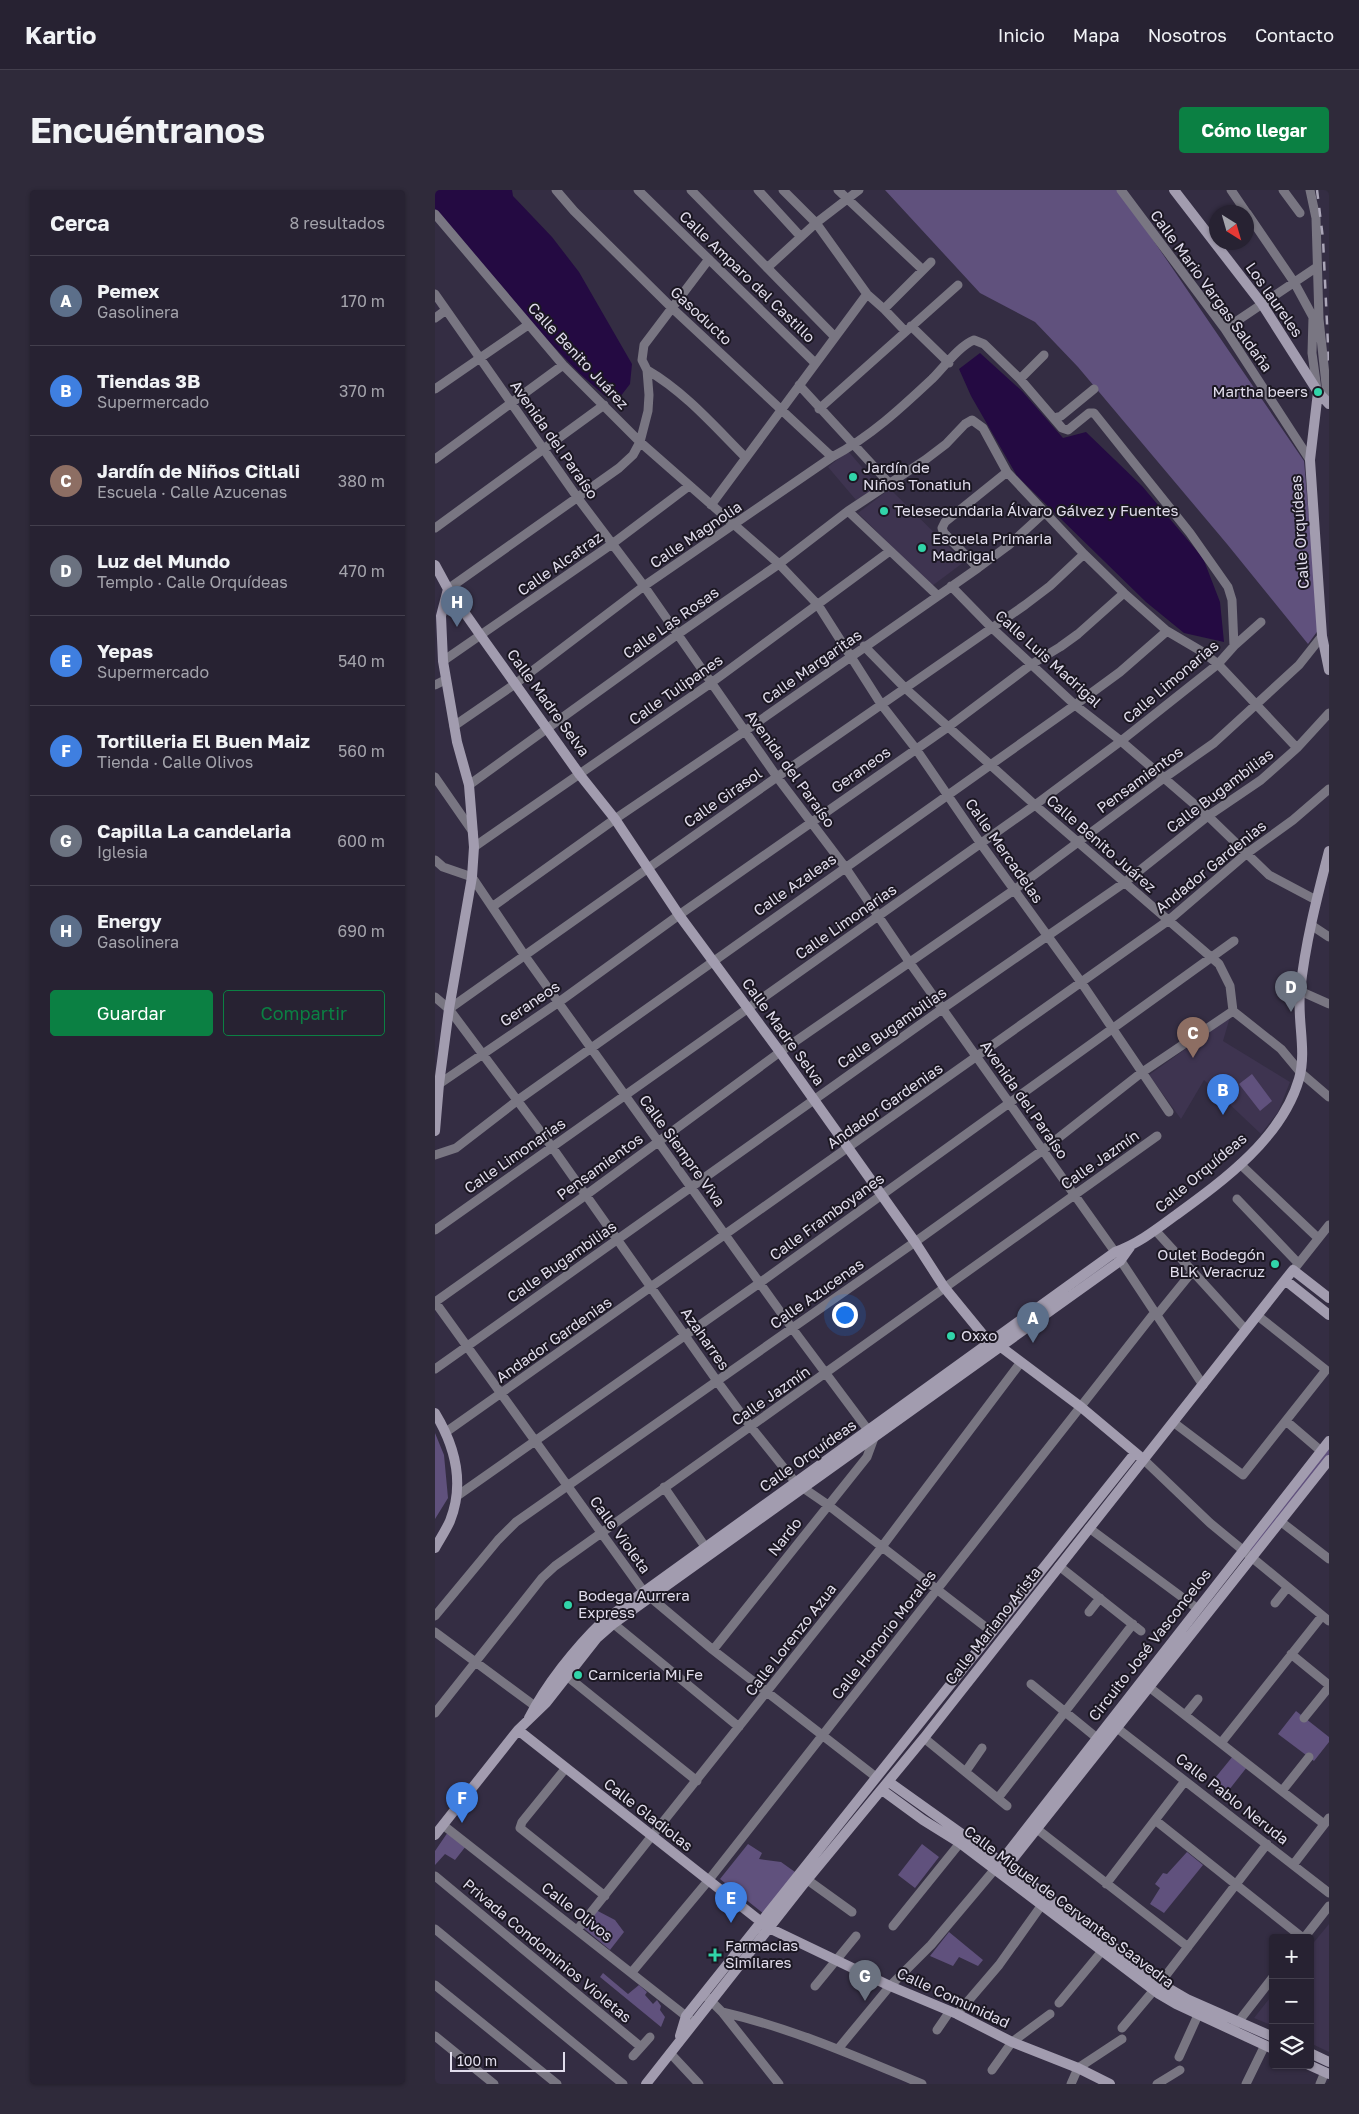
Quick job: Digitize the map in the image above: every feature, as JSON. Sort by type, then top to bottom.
[{"type":"street","name":"Gasoducto","points":[[556,190],[574,211],[672,308],[832,457]]},
{"type":"street","name":"Calle Amparo del Castillo","points":[[638,190],[815,363]]},
{"type":"street","points":[[691,190],[835,337]]},
{"type":"street","points":[[758,190],[801,237]]},
{"type":"street","points":[[783,190],[816,223],[867,294],[949,363]]},
{"type":"street","points":[[838,190],[923,270]]},
{"type":"street","points":[[767,268],[816,223],[859,190]]},
{"type":"street","name":"Calle Mario Vargas Saldaña","points":[[1121,190],[1225,328],[1310,460]]},
{"type":"street","name":"Los laureles","points":[[1174,190],[1262,304],[1318,392],[1329,404]]},
{"type":"street","points":[[1231,190],[1241,205]]},
{"type":"street","points":[[1283,190],[1300,213]]},
{"type":"street","points":[[1310,190],[1316,218],[1319,319],[1329,404]]},
{"type":"street","name":"Calle Benito Juárez","points":[[435,214],[563,365],[640,442],[779,564]]},
{"type":"street","points":[[1254,224],[1294,282],[1313,317],[1312,353],[1318,392]]},
{"type":"street","points":[[435,1131],[449,1009],[472,877],[474,848],[469,785],[445,680],[438,617],[448,589],[619,468],[633,455],[640,442],[649,403],[647,370],[642,360],[644,344],[709,259]]},
{"type":"street","points":[[884,309],[931,262]]},
{"type":"street","points":[[1225,328],[1317,267]]},
{"type":"street","points":[[819,408],[851,382],[958,286]]},
{"type":"street","name":"Avenida del Paraíso","points":[[435,294],[577,497],[678,634],[777,777],[879,915],[910,964],[1075,1195],[1203,1385]]},
{"type":"street","points":[[711,505],[867,294]]},
{"type":"street","points":[[435,318],[446,310]]},
{"type":"street","points":[[435,389],[528,325]]},
{"type":"street","name":"Calle Magnolia","points":[[454,726],[515,684],[644,586],[832,457],[854,445],[903,406],[949,363],[965,344],[974,340],[984,344],[1020,379]]},
{"type":"street","points":[[1045,355],[1020,379],[1050,416],[1065,430],[1089,413],[1094,413],[1190,533],[1228,587],[1232,600],[1234,646]]},
{"type":"street","points":[[435,459],[563,365]]},
{"type":"street","points":[[647,370],[664,380],[679,393],[746,458]]},
{"type":"street","points":[[799,385],[889,483]]},
{"type":"street","points":[[1054,418],[1061,416],[1094,388]]},
{"type":"street","name":"Calle Orquídeas","points":[[1318,392],[1310,460],[1322,636],[1329,670]]},
{"type":"street","points":[[435,528],[604,405]]},
{"type":"street","name":"Calle Las Rosas","points":[[469,785],[678,634],[779,564],[848,511],[946,444],[965,424],[972,420],[983,428],[1007,472]]},
{"type":"street","points":[[978,568],[944,533],[942,528],[945,522],[1007,472],[1084,554],[1124,593],[1167,631],[1201,651],[1218,664],[1297,748]]},
{"type":"street","name":"Calle Alcatraz","points":[[443,662],[612,544],[689,486]]},
{"type":"street","points":[[848,511],[937,595]]},
{"type":"street","name":"Calle Margaritas","points":[[492,907],[615,819],[745,731],[978,568],[1009,545],[1045,512]]},
{"type":"street","name":"Calle Tulipanes","points":[[474,848],[711,683],[890,551]]},
{"type":"street","name":"Calle Girasol","points":[[449,1009],[1050,586],[1084,554]]},
{"type":"street","name":"Calle Mercadelas","points":[[779,564],[819,605],[881,704],[916,749],[981,844],[1081,982],[1169,1112]]},
{"type":"street","name":"Calle Madre Selva","points":[[435,565],[448,589],[547,730],[615,819],[679,915],[780,1052],[915,1242],[944,1287],[989,1342],[1001,1347],[1081,1407],[1139,1456]]},
{"type":"street","name":"Calle Luis Madrigal","points":[[951,586],[991,627],[1075,705],[1121,741],[1208,816],[1246,854],[1276,880],[1316,900]]},
{"type":"street","name":"Geraneos","points":[[439,1084],[559,1002],[811,821],[948,727],[1032,664],[1078,634],[1124,593]]},
{"type":"street","name":"Calle Limonarias","points":[[435,1230],[1035,805],[1121,741],[1218,664],[1234,646],[1261,622]]},
{"type":"street","name":"Calle Azaleas","points":[[435,1155],[455,1148],[518,1100],[1075,705],[1120,672],[1167,631]]},
{"type":"street","name":"Pensamientos","points":[[435,1302],[587,1195],[780,1052],[910,964],[1014,890],[1163,778],[1214,743],[1299,665],[1322,636]]},
{"type":"street","name":"Calle Benito Juárez","points":[[864,646],[905,688],[948,727],[1124,883],[1212,958],[1227,977],[1233,1011]]},
{"type":"street","points":[[435,685],[445,680]]},
{"type":"street","name":"Calle Bugambilias","points":[[435,1370],[942,1009],[1124,883],[1208,816],[1261,780],[1297,748],[1329,713]]},
{"type":"street","points":[[435,777],[473,832]]},
{"type":"street","name":"Andador Gardenias","points":[[446,1432],[652,1287],[725,1233],[977,1058],[1169,920],[1246,854],[1293,820],[1329,789]]},
{"type":"street","name":"Calle Orquídeas","points":[[958,1371],[1001,1347],[1130,1247],[1201,1196],[1240,1164],[1275,1126],[1293,1094],[1301,1073],[1300,991],[1316,900],[1329,851]]},
{"type":"street","points":[[435,860],[443,867],[472,877]]},
{"type":"street","name":"Calle Siempre Viva","points":[[472,877],[525,956],[826,1374],[872,1434]]},
{"type":"street","points":[[1311,925],[1329,937]]},
{"type":"street","name":"Calle Framboyanes","points":[[457,1496],[761,1282],[1233,941]]},
{"type":"street","points":[[1300,991],[1329,1004]]},
{"type":"street","name":"Azaharres","points":[[435,997],[449,1009],[518,1100],[717,1381],[751,1427],[800,1486],[828,1505],[881,1548],[992,1632]]},
{"type":"street","points":[[1233,1011],[1281,1049],[1301,1073],[1329,1097]]},
{"type":"street","name":"Calle Azucenas","points":[[435,1616],[498,1540],[516,1522],[915,1242],[1043,1150],[1141,1073],[1233,1011]]},
{"type":"street","name":"Calle Jazmín","points":[[435,1713],[474,1661],[542,1578],[555,1566],[1157,1136]]},
{"type":"street","points":[[1240,1164],[1318,1238]]},
{"type":"street","points":[[1237,1199],[1296,1266],[1329,1298]]},
{"type":"street","name":"Calle Mariano Arista","points":[[646,2084],[678,2042],[690,2019],[803,1877],[876,1777],[992,1632],[1139,1456],[1173,1422],[1329,1225]]},
{"type":"street","points":[[1155,1230],[1247,1330]]},
{"type":"street","name":"Calle Orquídeas","points":[[435,1835],[537,1708],[590,1634],[872,1434],[958,1371],[989,1342],[1117,1257]]},
{"type":"street","name":"Calle Honorio Morales","points":[[632,1972],[708,1881],[1156,1313],[1192,1272]]},
{"type":"street","points":[[1285,1280],[1329,1315]]},
{"type":"street","name":"Calle Violeta","points":[[435,1302],[647,1595],[822,1737],[876,1777]]},
{"type":"street","points":[[1173,1422],[1243,1475],[1326,1370],[1258,1316]]},
{"type":"street","name":"Calle Lorenzo Azua","points":[[577,1930],[768,1693],[881,1548],[1021,1362]]},
{"type":"street","points":[[435,1414],[446,1432],[455,1456],[457,1496],[450,1520],[435,1548]]},
{"type":"street","points":[[1286,1421],[1321,1451]]},
{"type":"street","name":"Nardo","points":[[713,1650],[867,1457],[872,1434]]},
{"type":"street","name":"Circuito José Vasconcelos","points":[[1001,1868],[1097,1738],[1329,1441]]},
{"type":"street","points":[[1139,1456],[1250,1558],[1326,1619],[1291,1654],[1221,1743]]},
{"type":"street","name":"Calle Mariano Arista","points":[[803,1877],[885,1786],[924,1738],[1089,1528],[1139,1456]]},
{"type":"street","name":"Circuito José Vasconcelos","points":[[1001,1868],[1037,1829],[1329,1460]]},
{"type":"street","name":"Calle Orquídeas","points":[[647,1595],[706,1548],[800,1486]]},
{"type":"street","points":[[664,1488],[706,1548]]},
{"type":"street","points":[[1280,1521],[1329,1559]]},
{"type":"street","points":[[1089,1528],[1197,1609]]},
{"type":"street","points":[[1059,1566],[1141,1631]]},
{"type":"street","points":[[1275,1602],[1287,1588]]},
{"type":"street","points":[[1089,1612],[1100,1598]]},
{"type":"street","points":[[610,1621],[739,1727]]},
{"type":"street","points":[[998,1798],[1133,1624]]},
{"type":"street","points":[[435,1632],[537,1708]]},
{"type":"street","points":[[1291,1654],[1329,1686],[1304,1718]]},
{"type":"street","points":[[563,1674],[697,1781]]},
{"type":"street","points":[[1031,1684],[1097,1738]]},
{"type":"street","points":[[1149,1687],[1282,1791],[1327,1821],[1293,1864]]},
{"type":"street","points":[[1185,1715],[1197,1700]]},
{"type":"street","name":"Calle Pablo Neruda","points":[[1117,1728],[1329,1893]]},
{"type":"street","name":"Calle Gladiolas","points":[[518,1730],[765,1925]]},
{"type":"street","points":[[924,1738],[1007,1806]]},
{"type":"street","points":[[966,1771],[982,1748]]},
{"type":"street","points":[[1282,1791],[1309,1757]]},
{"type":"street","points":[[565,1769],[522,1822],[520,1828],[605,1896]]},
{"type":"street","points":[[1106,1884],[1185,1781]]},
{"type":"street","name":"Calle Miguel de Cervantes Saavedra","points":[[885,1786],[1001,1868],[1157,1987],[1176,2004],[1198,2014],[1269,2036]]},
{"type":"street","name":"Calle Miguel de Cervantes Saavedra","points":[[885,1786],[923,1820],[1001,1868],[1041,1906],[1102,1951],[1157,1987],[1187,2000],[1269,2047]]},
{"type":"street","points":[[1155,1820],[1298,1934]]},
{"type":"street","name":"Calle Olivos","points":[[443,1825],[690,2019]]},
{"type":"street","points":[[1037,1829],[1188,1947]]},
{"type":"street","points":[[893,1926],[960,1843]]},
{"type":"street","points":[[1122,2028],[1157,1987],[1267,1844]]},
{"type":"street","points":[[838,2049],[890,1986],[931,1945],[1001,1868]]},
{"type":"street","name":"Privada Condominios Violetas","points":[[435,1876],[641,2047]]},
{"type":"street","points":[[803,1877],[852,1912]]},
{"type":"street","points":[[937,2030],[999,1965],[1041,1906]]},
{"type":"street","points":[[1306,1934],[1329,1906]]},
{"type":"street","name":"Calle Comunidad","points":[[765,1925],[890,1986],[954,2013],[1012,2042],[1078,2068],[1110,2084]]},
{"type":"street","points":[[435,1929],[623,2084]]},
{"type":"street","points":[[815,1986],[856,1936]]},
{"type":"street","points":[[1059,2003],[1102,1951]]},
{"type":"street","points":[[1235,2026],[1271,1979]]},
{"type":"street","points":[[435,1985],[557,2084]]},
{"type":"street","points":[[707,1998],[723,2012],[779,2084]]},
{"type":"street","points":[[723,2012],[756,2020],[838,2049],[922,2084]]},
{"type":"street","points":[[992,2070],[1012,2042],[1050,2014]]},
{"type":"street","points":[[1179,2057],[1198,2014]]},
{"type":"street","points":[[435,2036],[494,2084]]},
{"type":"street","points":[[633,2056],[650,2037]]},
{"type":"street","points":[[1071,2084],[1078,2068],[1122,2039]]},
{"type":"street","points":[[1246,2084],[1269,2047]]},
{"type":"street","points":[[670,2053],[699,2084]]},
{"type":"street","points":[[1314,2055],[1329,2062]]},
{"type":"street","points":[[1314,2067],[1327,2073],[1320,2084]]},
{"type":"street","points":[[1157,2084],[1180,2070]]},
{"type":"shaded area","points":[[435,190],[512,190],[513,196],[552,237],[579,272],[632,364],[630,384],[617,401],[605,396],[579,373],[538,330],[501,285],[438,220],[435,216]]},
{"type":"shaded area","points":[[885,190],[1119,190],[1304,461],[1319,629],[1308,644],[1227,544],[1078,367],[1035,322],[980,293]]},
{"type":"shaded area","points":[[980,353],[1022,391],[1063,438],[1086,432],[1142,486],[1203,558],[1220,602],[1224,642],[1184,633],[1146,602],[1017,476],[971,396],[959,369]]},
{"type":"shaded area","name":"Jardín de Niños Tonatiuh","points":[[848,451],[879,487],[856,500],[828,467]]},
{"type":"shaded area","name":"Escuela Primaria Madrigal","points":[[890,489],[964,562],[932,586],[858,513]]},
{"type":"shaded area","points":[[1230,1017],[1223,1041],[1290,1082],[1278,1112],[1261,1134],[1204,1080],[1181,1119],[1149,1075]]},
{"type":"shaded area","points":[[1252,1074],[1272,1101],[1260,1111],[1239,1084]]},
{"type":"shaded area","points":[[435,1433],[444,1455],[448,1498],[435,1519]]},
{"type":"shaded area","points":[[1329,1445],[1329,1455],[1252,1553],[1247,1549]]},
{"type":"shaded area","points":[[1296,1711],[1329,1737],[1329,1742],[1314,1761],[1278,1734]]},
{"type":"shaded area","points":[[1233,1756],[1247,1767],[1225,1795],[1211,1783]]},
{"type":"shaded area","points":[[448,1832],[466,1846],[455,1860],[445,1854],[435,1865],[435,1851]]},
{"type":"shaded area","points":[[748,1844],[762,1853],[759,1859],[781,1862],[795,1872],[764,1914],[720,1879]]},
{"type":"shaded area","points":[[922,1844],[939,1857],[915,1888],[898,1875]]},
{"type":"shaded area","points":[[1187,1852],[1203,1865],[1164,1913],[1150,1904],[1160,1888],[1155,1884],[1163,1873],[1167,1874]]},
{"type":"shaded area","points":[[594,1909],[615,1920],[624,1932],[610,1950],[581,1926]]},
{"type":"shaded area","points":[[1329,1924],[1329,2052],[1314,2045],[1314,1942]]},
{"type":"shaded area","points":[[949,1932],[983,1960],[978,1966],[959,1957],[953,1966],[930,1956]]},
{"type":"shaded area","points":[[603,1973],[628,1994],[639,1985],[647,1992],[645,1995],[653,2004],[657,2000],[661,2006],[660,2010],[665,2017],[661,2027],[600,1977]]},
{"type":"shaded area","points":[[1269,1999],[1269,2024],[1254,2018]]},
{"type":"railway","points":[[1317,190],[1323,239],[1329,366]]},
{"type":"place","name":"Martha beers","points":[[1318,392]]},
{"type":"place","name":"Jardín de Niños Tonatiuh","points":[[853,477]]},
{"type":"place","name":"Telesecundaria Álvaro Gálvez y Fuentes","points":[[884,511]]},
{"type":"place","name":"Escuela Primaria Madrigal","points":[[922,548]]},
{"type":"place","name":"Energy","points":[[457,627]]},
{"type":"place","name":"Luz del Mundo","points":[[1291,1012]]},
{"type":"place","name":"Jardín de Niños Citlali","points":[[1193,1058]]},
{"type":"place","name":"Tiendas 3B","points":[[1223,1115]]},
{"type":"place","name":"Oulet Bodegón BLK Veracruz","points":[[1275,1264]]},
{"type":"place","name":"Oxxo","points":[[951,1336]]},
{"type":"place","name":"Pemex","points":[[1033,1343]]},
{"type":"place","name":"Bodega Aurrera Express","points":[[568,1605]]},
{"type":"place","name":"Carniceria Mi Fe","points":[[578,1675]]},
{"type":"place","name":"Tortilleria El Buen Maiz","points":[[462,1823]]},
{"type":"place","name":"Yepas","points":[[731,1923]]},
{"type":"place","name":"Farmacias Similares","points":[[715,1955]]},
{"type":"place","name":"Capilla La candelaria","points":[[865,2001]]}]
